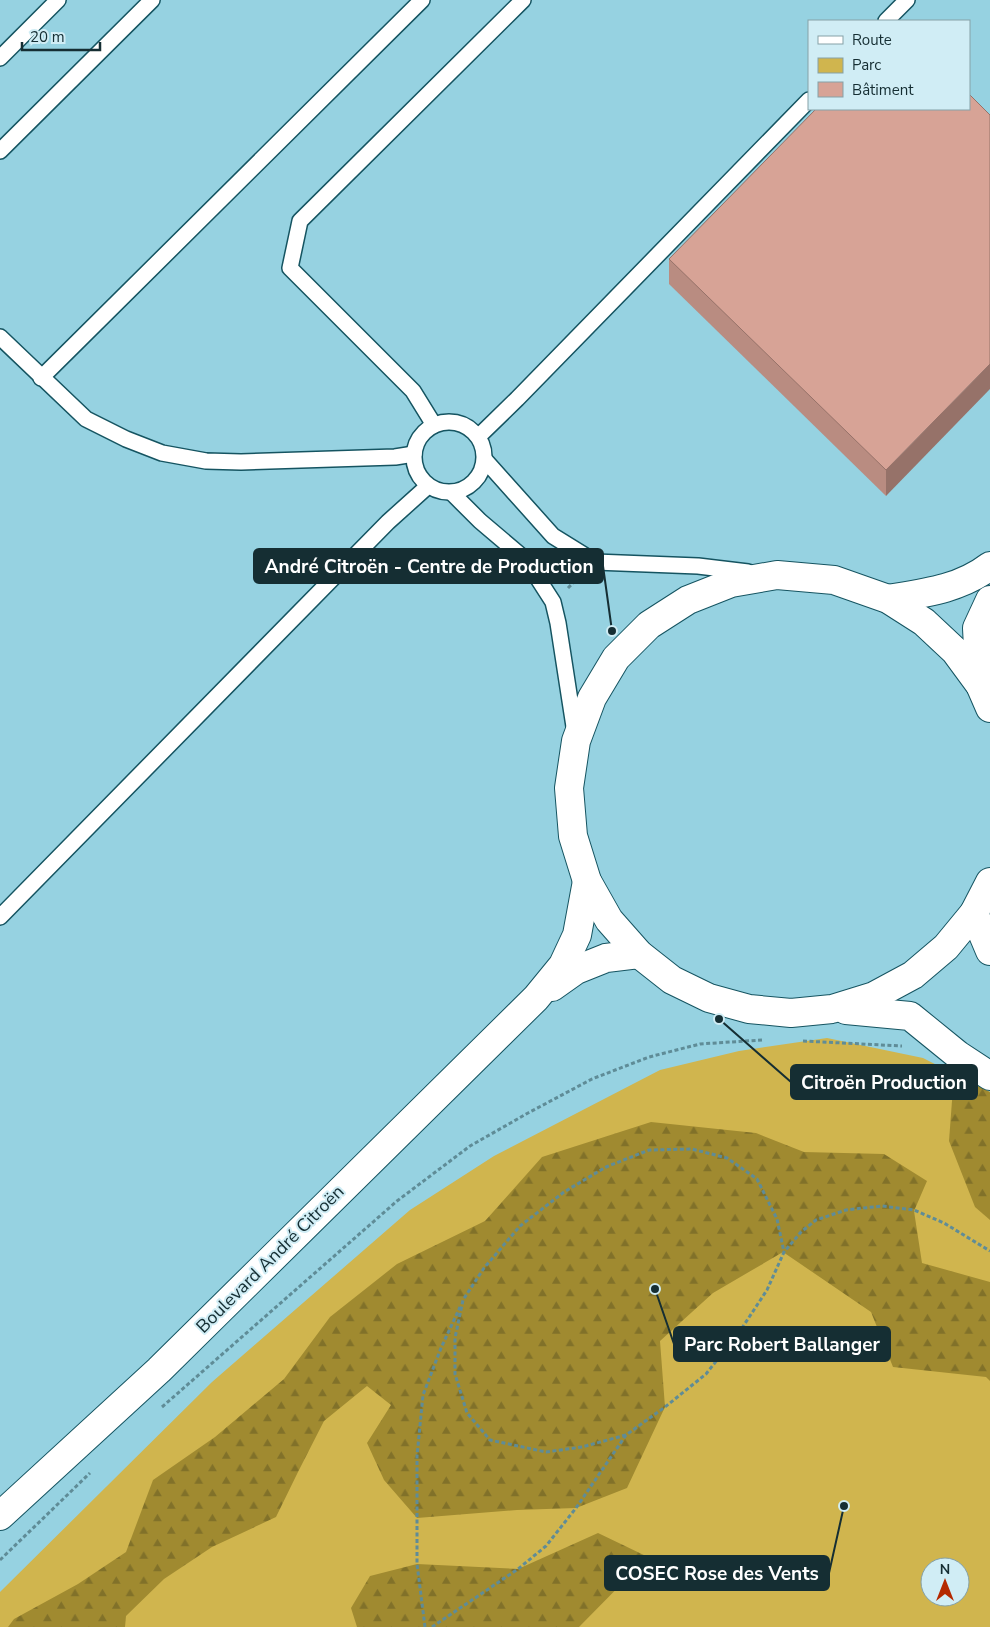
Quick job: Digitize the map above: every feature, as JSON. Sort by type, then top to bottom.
[{"type":"main road","points":[[888,599],[942,590],[980,574],[990,566]]},
{"type":"main road","points":[[985,697],[955,651],[924,622],[888,599],[834,580],[777,576],[731,583],[688,600],[649,625],[616,658],[592,698],[576,741],[569,788],[573,836],[587,881],[609,920],[639,954],[672,980],[709,998],[749,1010],[791,1013],[832,1009],[910,1016],[958,1055],[990,1076]]},
{"type":"main road","points":[[985,697],[977,628],[990,600]]},
{"type":"main road","name":"Boulevard André Citroën","points":[[0,1516],[158,1370],[536,998],[563,965],[577,935],[587,881]]},
{"type":"main road","points":[[832,1009],[874,996],[913,975],[946,947],[974,913],[990,882]]},
{"type":"main road","points":[[974,913],[990,951]]},
{"type":"main road","name":"Boulevard André Citroën","points":[[536,998],[576,970],[606,958],[639,954]]},
{"type":"lane","points":[[0,58],[58,0]]},
{"type":"lane","points":[[0,151],[152,0]]},
{"type":"lane","points":[[41,378],[422,0]]},
{"type":"lane","points":[[434,425],[413,391],[290,268],[300,222],[524,0]]},
{"type":"lane","points":[[887,20],[907,0]]},
{"type":"lane","points":[[479,436],[808,101]]},
{"type":"lane","points":[[0,337],[86,420],[162,453],[206,461],[241,462],[395,457],[414,454]]},
{"type":"lane","points":[[446,421],[459,422],[479,436],[484,448],[485,460],[483,470],[471,486],[452,492],[439,491],[428,486],[420,477],[414,466],[417,442],[424,432],[434,425],[446,421]]},
{"type":"lane","points":[[485,460],[553,536],[595,562],[698,566],[777,576]]},
{"type":"lane","points":[[0,917],[388,522],[428,486]]},
{"type":"lane","points":[[452,492],[480,522],[526,560],[553,602],[558,623],[576,741]]},
{"type":"path","points":[[553,602],[595,562]]},
{"type":"path","points":[[158,1411],[397,1201],[470,1146],[592,1080],[649,1057],[700,1044],[763,1040]]},
{"type":"path","points":[[800,1041],[900,1045]]},
{"type":"path","points":[[425,1627],[417,1564],[417,1456],[423,1395],[441,1348],[463,1300],[484,1268],[520,1226],[564,1192],[606,1167],[649,1150],[692,1149],[727,1158],[757,1179],[777,1219],[784,1252]]},
{"type":"path","points":[[432,1627],[518,1569],[546,1546],[576,1508],[626,1435],[706,1374],[740,1331],[767,1290],[784,1252],[801,1232],[816,1220],[846,1210],[882,1206],[914,1210],[944,1223],[990,1251]]},
{"type":"path","points":[[463,1300],[454,1338],[455,1374],[467,1413],[490,1440],[546,1452],[582,1447],[626,1435]]},
{"type":"path","points":[[0,1560],[92,1470]]},
{"type":"green space","points":[[827,1038],[923,1058],[990,1092],[990,1627],[0,1627],[0,1592],[212,1382],[410,1210],[494,1156],[660,1070],[739,1051]]},
{"type":"green space","points":[[954,1074],[990,1092],[990,1220],[975,1207],[949,1141]]},
{"type":"green space","points":[[651,1122],[756,1133],[804,1152],[884,1154],[927,1181],[914,1211],[922,1263],[990,1282],[990,1381],[986,1377],[893,1367],[871,1312],[783,1252],[713,1293],[660,1341],[665,1407],[627,1488],[576,1508],[517,1510],[417,1518],[384,1480],[367,1443],[391,1405],[367,1386],[324,1421],[276,1517],[212,1547],[164,1579],[126,1616],[125,1627],[8,1627],[14,1619],[78,1584],[126,1552],[153,1480],[215,1437],[284,1379],[330,1317],[397,1264],[485,1221],[542,1157]]},
{"type":"green space","points":[[598,1533],[648,1557],[579,1627],[357,1627],[351,1608],[370,1576],[417,1564],[518,1569]]},
{"type":"building","points":[[970,95],[990,115],[990,364],[886,470],[669,259],[815,110],[970,110]]},
{"type":"place","name":"André Citroën - Centre de Production","points":[[612,631]]},
{"type":"place","name":"Citroën Production","points":[[719,1019]]},
{"type":"place","name":"Parc Robert Ballanger","points":[[655,1289]]},
{"type":"place","name":"COSEC Rose des Vents","points":[[844,1506]]}]
